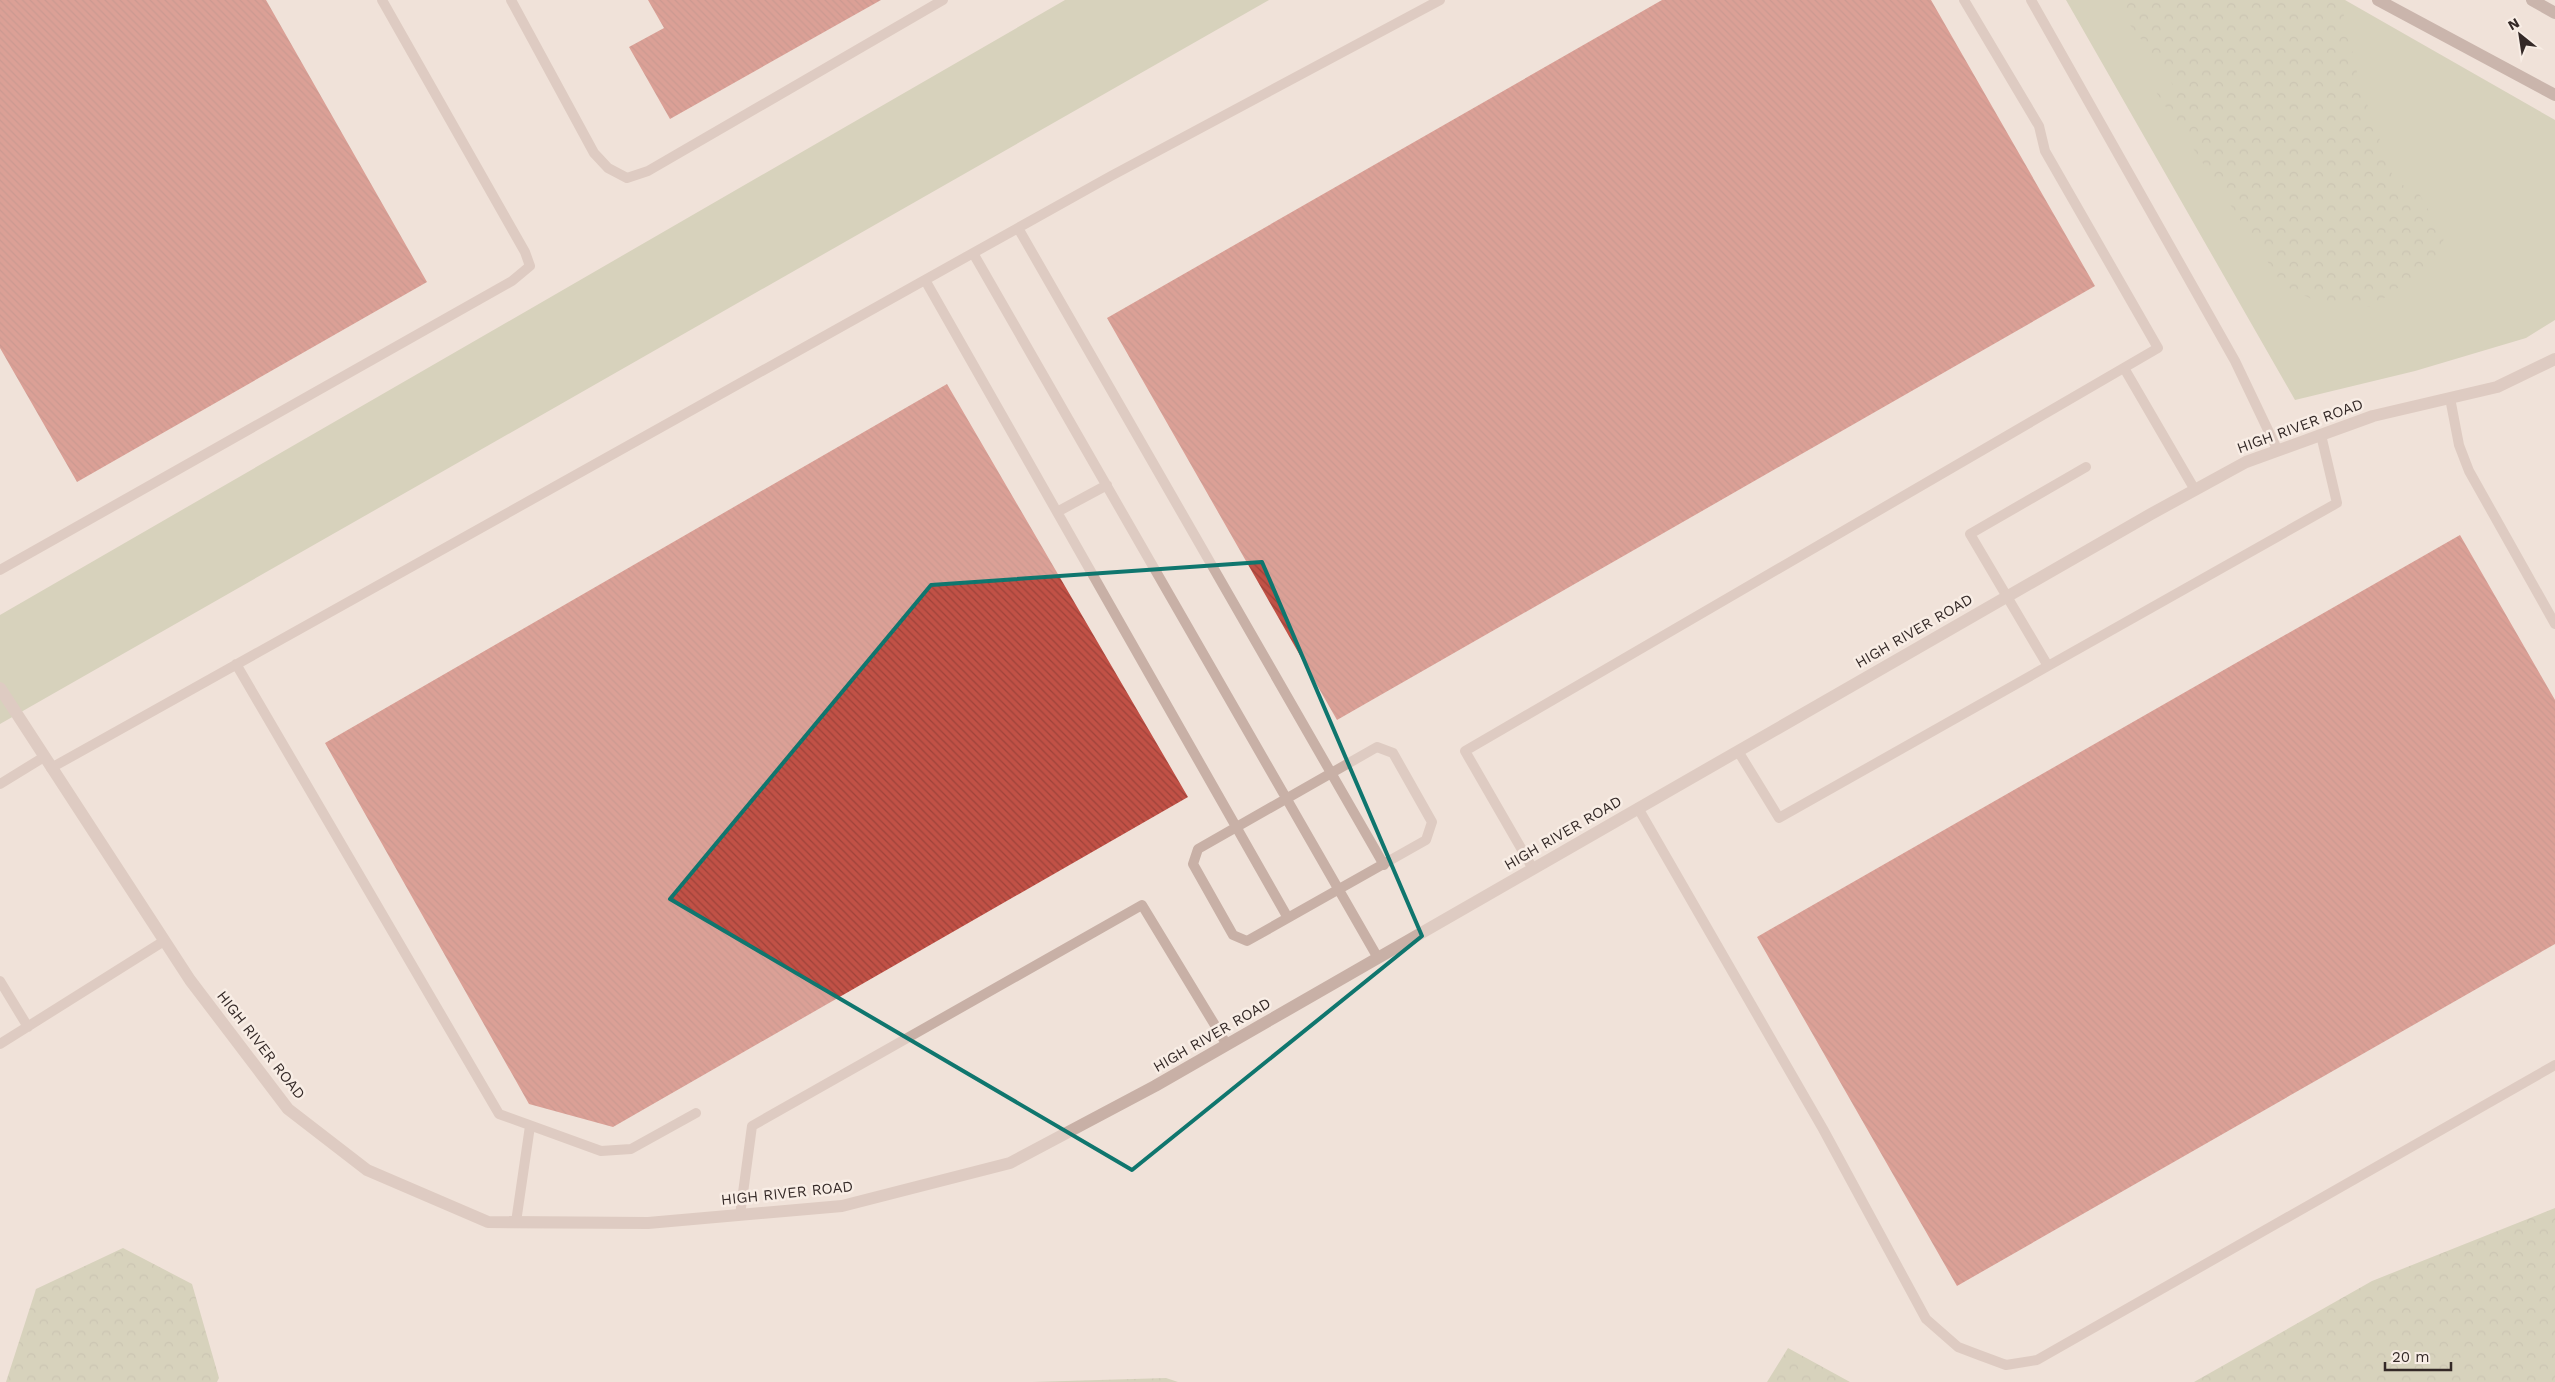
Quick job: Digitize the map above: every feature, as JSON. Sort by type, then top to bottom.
[{"type":"main road","points":[[2378,0],[2555,95]]},
{"type":"main road","points":[[2532,0],[2555,13]]},
{"type":"street","name":"HIGH RIVER ROAD","points":[[0,688],[47,763],[190,980],[288,1109],[367,1170],[488,1222],[648,1223],[842,1206],[1010,1163],[1226,1045],[2007,596],[2246,462],[2373,416],[2496,387],[2555,359]]},
{"type":"lane","points":[[0,570],[512,281],[530,266],[524,252],[382,0]]},
{"type":"lane","points":[[511,0],[594,153],[608,168],[627,178],[648,171],[943,0]]},
{"type":"lane","points":[[0,784],[47,763],[236,664],[1018,228],[1440,0]]},
{"type":"lane","points":[[1533,869],[1464,751],[2158,348],[2045,151],[2039,126],[1964,0]]},
{"type":"lane","points":[[2031,0],[2235,361],[2278,451]]},
{"type":"lane","points":[[1018,228],[1384,865]]},
{"type":"lane","points":[[973,253],[1378,958]]},
{"type":"lane","points":[[925,280],[1288,918]]},
{"type":"lane","points":[[2124,368],[2195,490]]},
{"type":"lane","points":[[2450,398],[2459,445],[2469,471],[2555,624]]},
{"type":"lane","points":[[1738,751],[1779,818],[2337,503],[2321,435]]},
{"type":"lane","points":[[2048,666],[1970,534],[2086,468]]},
{"type":"lane","points":[[1058,512],[1107,485]]},
{"type":"lane","points":[[236,664],[499,1114],[601,1151],[631,1149],[696,1113]]},
{"type":"lane","points":[[1377,748],[1393,753],[1432,822],[1426,840],[1247,941],[1233,935],[1193,864],[1198,849],[1287,799],[1377,748]]},
{"type":"lane","points":[[1638,808],[1823,1129],[1926,1319],[1958,1347],[2006,1364],[2037,1360],[2555,1065]]},
{"type":"lane","points":[[740,1215],[752,1126],[1142,906],[1226,1045]]},
{"type":"lane","points":[[0,1044],[164,941]]},
{"type":"lane","points":[[0,981],[28,1027]]},
{"type":"lane","points":[[516,1222],[530,1126]]},
{"type":"highlighted area","points":[[1262,562],[1422,936],[1132,1170],[670,899],[931,585]]},
{"type":"green space","points":[[1065,0],[1269,0],[0,724],[0,615]]},
{"type":"green space","points":[[2066,0],[2345,0],[2555,120],[2555,320],[2526,338],[2415,371],[2295,400]]},
{"type":"green space","points":[[2112,0],[2336,0],[2341,3],[2359,81],[2394,180],[2420,195],[2444,238],[2440,250],[2425,268],[2372,307],[2324,305],[2283,285],[2156,92],[2174,87]]},
{"type":"green space","points":[[2555,1208],[2555,1382],[2194,1382],[2372,1281]]},
{"type":"green space","points":[[123,1248],[192,1284],[219,1378],[217,1382],[6,1382],[36,1289]]},
{"type":"green space","points":[[1788,1348],[1850,1382],[1767,1382]]},
{"type":"green space","points":[[1166,1378],[1178,1382],[1032,1382]]},
{"type":"building","points":[[0,0],[266,0],[427,282],[77,482],[0,348]]},
{"type":"building","points":[[648,0],[881,0],[670,119],[629,47],[664,28]]},
{"type":"building","points":[[1662,0],[1931,0],[2095,286],[1337,720],[1107,318]]},
{"type":"building","points":[[947,384],[1188,797],[613,1127],[529,1104],[325,743]]},
{"type":"building","points":[[2460,535],[2555,700],[2555,944],[1957,1286],[1757,937]]}]
